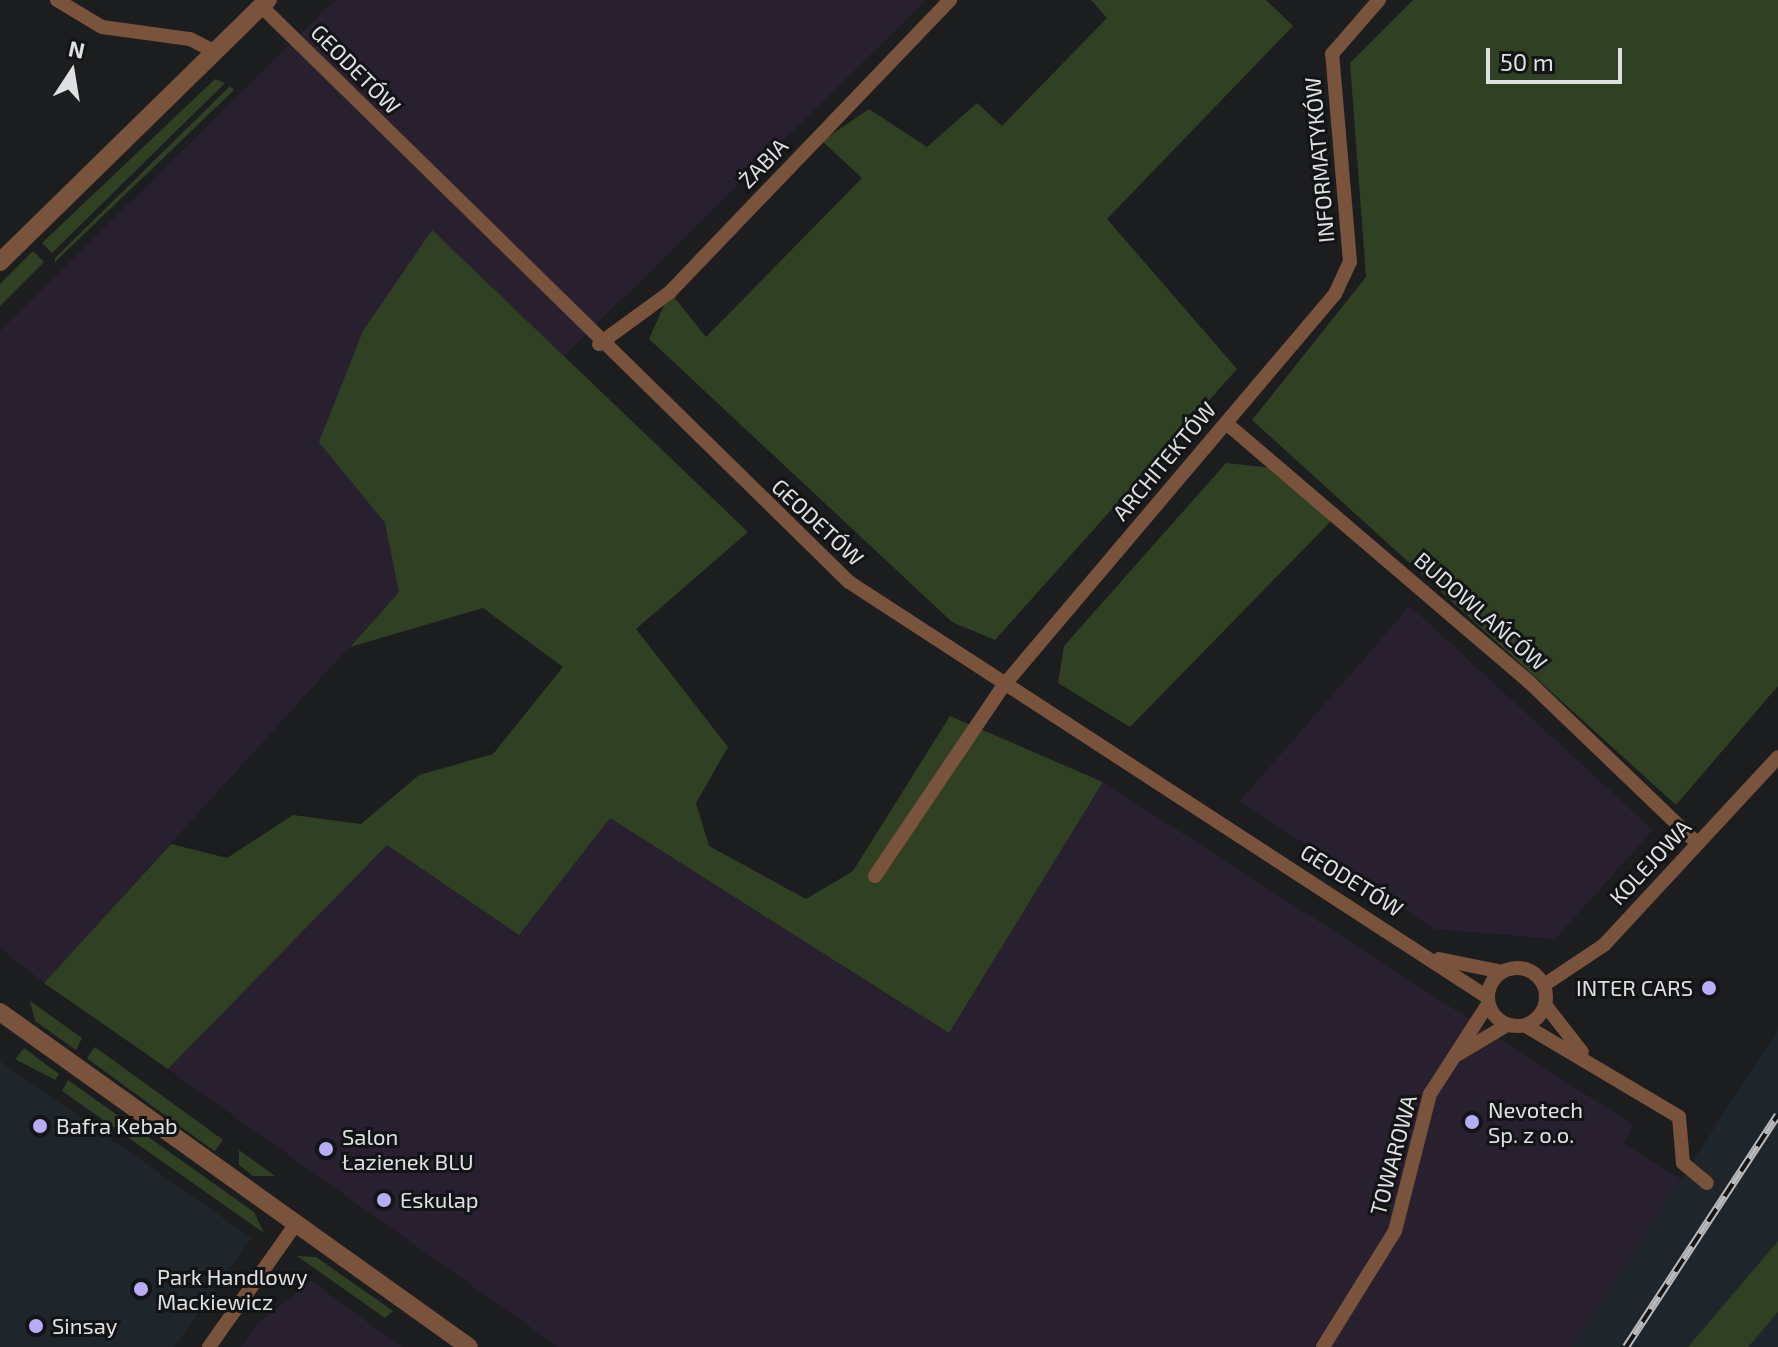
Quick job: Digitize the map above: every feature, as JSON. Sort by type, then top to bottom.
[{"type":"street","points":[[57,0],[102,27],[190,39],[214,51]]},
{"type":"street","name":"ŻABIA","points":[[599,344],[670,292],[950,0]]},
{"type":"street","name":"INFORMATYKÓW","points":[[1350,262],[1332,54],[1379,0]]},
{"type":"street","points":[[0,262],[265,3]]},
{"type":"street","name":"GEODETÓW","points":[[265,3],[599,344],[849,582],[1004,685],[1434,958],[1488,1000]]},
{"type":"street","name":"ARCHITEKTÓW","points":[[875,876],[1004,685],[1335,294],[1350,262]]},
{"type":"street","name":"BUDOWLAŃCÓW","points":[[1226,423],[1528,681],[1697,843]]},
{"type":"street","name":"KOLEJOWA","points":[[1544,985],[1604,945],[1778,757]]},
{"type":"street","points":[[1434,958],[1502,972],[1530,971],[1544,985],[1546,1006],[1582,1052]]},
{"type":"street","points":[[1502,972],[1488,1000],[1507,1025]]},
{"type":"street","name":"TOWAROWA","points":[[1323,1347],[1395,1231],[1430,1094],[1455,1056],[1466,1028],[1488,1000]]},
{"type":"street","points":[[1526,1026],[1546,1006]]},
{"type":"street","points":[[0,1012],[469,1347]]},
{"type":"street","points":[[1455,1056],[1507,1025],[1526,1026],[1582,1052],[1679,1117],[1683,1163],[1707,1183]]},
{"type":"street","points":[[209,1347],[295,1225]]},
{"type":"shaded area","points":[[335,0],[926,0],[559,361],[399,592],[44,983],[0,948],[0,331]]},
{"type":"shaded area","points":[[1410,606],[1653,830],[1555,939],[1434,929],[1240,801]]},
{"type":"shaded area","points":[[1103,782],[1633,1125],[1624,1144],[1681,1179],[1572,1347],[558,1347],[168,1069],[387,844],[519,935],[610,818],[949,1033]]},
{"type":"shaded area","points":[[1778,1030],[1778,1347],[1572,1347],[1681,1179]]},
{"type":"shaded area","points":[[0,1061],[252,1238],[174,1347],[0,1347]]},
{"type":"shaded area","points":[[311,1281],[402,1347],[241,1347],[256,1325]]},
{"type":"green space","points":[[1091,0],[1266,0],[1293,26],[1107,219],[1237,369],[995,640],[952,622],[649,339],[670,292],[706,337],[862,178],[822,141],[869,109],[927,147],[977,103],[1002,126],[1107,18]]},
{"type":"green space","points":[[1413,0],[1778,0],[1778,686],[1676,805],[1252,420],[1366,277],[1350,63]]},
{"type":"green space","points":[[215,79],[225,83],[52,253],[42,243]]},
{"type":"green space","points":[[230,86],[234,90],[55,262],[55,258]]},
{"type":"green space","points":[[432,230],[748,532],[636,629],[728,747],[696,803],[709,846],[806,899],[853,871],[950,716],[1103,782],[949,1033],[610,818],[519,935],[387,845],[168,1069],[44,983],[171,844],[227,858],[293,815],[361,824],[419,775],[493,754],[563,667],[483,608],[350,647],[399,592],[385,523],[319,442],[363,331]]},
{"type":"green space","points":[[33,251],[44,262],[0,306],[0,284]]},
{"type":"green space","points":[[1226,463],[1281,469],[1337,515],[1130,727],[1058,683],[1064,646]]},
{"type":"green space","points":[[30,1001],[82,1038],[76,1050],[35,1021]]},
{"type":"green space","points":[[95,1047],[223,1140],[215,1151],[87,1058]]},
{"type":"green space","points":[[24,1048],[59,1074],[55,1080],[15,1059]]},
{"type":"green space","points":[[68,1080],[254,1212],[264,1233],[62,1091]]},
{"type":"green space","points":[[239,1150],[275,1176],[253,1176],[239,1165]]},
{"type":"green space","points":[[1778,1241],[1778,1312],[1748,1347],[1688,1347]]},
{"type":"green space","points":[[297,1256],[316,1257],[393,1311],[385,1318]]},
{"type":"railway","points":[[1626,1347],[1778,1115]]},
{"type":"place","name":"INTER CARS","points":[[1709,988]]},
{"type":"place","name":"Nevotech Sp. z o.o.","points":[[1472,1122]]},
{"type":"place","name":"Bafra Kebab","points":[[40,1126]]},
{"type":"place","name":"Salon Łazienek BLU","points":[[326,1149]]},
{"type":"place","name":"Eskulap","points":[[384,1200]]},
{"type":"place","name":"Park Handlowy Mackiewicz","points":[[141,1289]]},
{"type":"place","name":"Sinsay","points":[[36,1326]]}]
